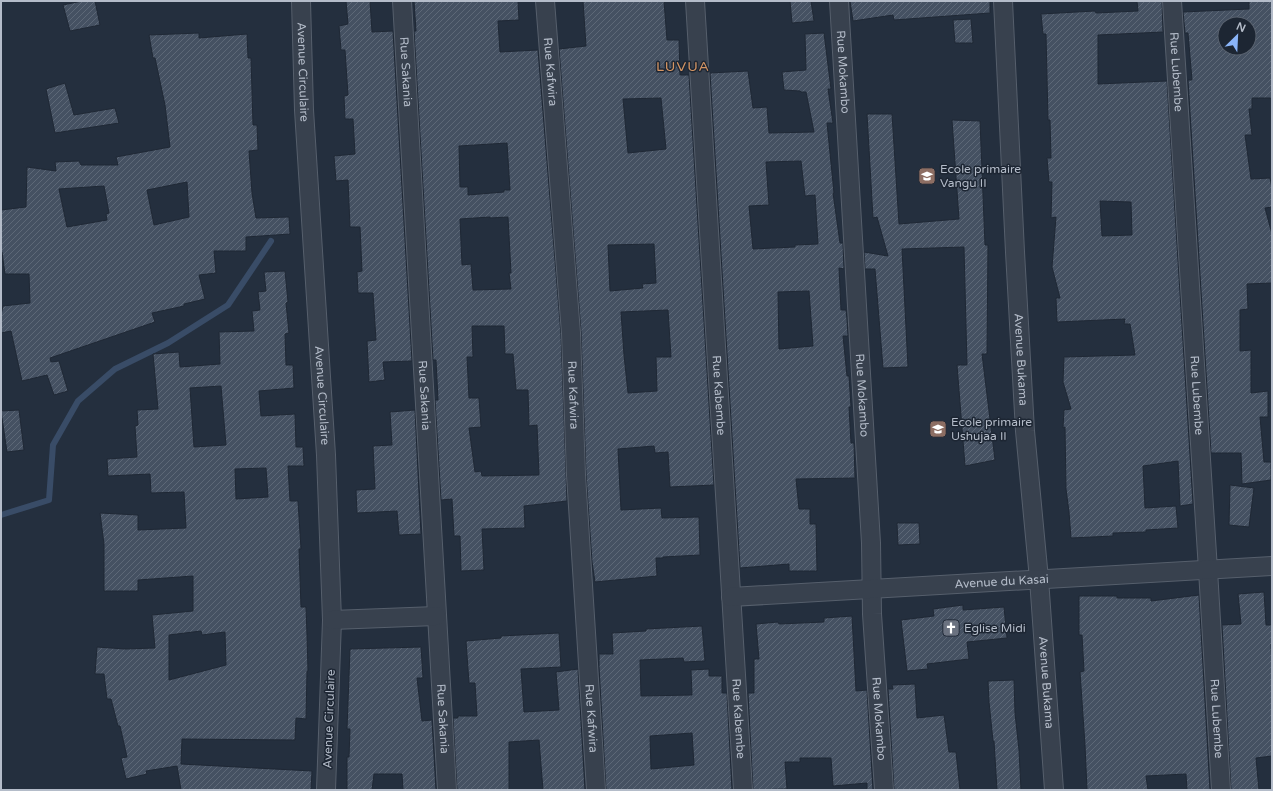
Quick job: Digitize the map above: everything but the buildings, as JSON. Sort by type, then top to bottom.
[{"type":"street","name":"Avenue Circulaire","points":[[300,1],[304,110],[326,455],[332,620],[326,790]]},
{"type":"street","name":"Rue Sakania","points":[[402,1],[446,790]]},
{"type":"street","name":"Rue Kafwira","points":[[545,1],[571,333],[576,475],[596,790]]},
{"type":"street","name":"Rue Kabembe","points":[[694,1],[743,790]]},
{"type":"street","name":"Rue Mokambo","points":[[839,1],[871,535],[872,614],[884,790]]},
{"type":"street","name":"Avenue Bukama","points":[[1003,1],[1025,431],[1039,579],[1054,790]]},
{"type":"street","name":"Rue Lubembe","points":[[1172,1],[1221,790]]},
{"type":"street","name":"Avenue du Kasai","points":[[731,597],[1272,566]]},
{"type":"street","points":[[332,620],[436,616]]},
{"type":"waterway","points":[[1,515],[49,500],[53,445],[78,401],[115,369],[168,343],[228,305],[271,241]]},
{"type":"place","name":"Ecole primaire Vangu II","points":[[927,176]]},
{"type":"place","name":"Ecole primaire Ushujaa II","points":[[938,429]]},
{"type":"place","name":"Eglise Midi","points":[[951,628]]},
{"type":"district","name":"LUVUA","points":[[683,66]]}]
